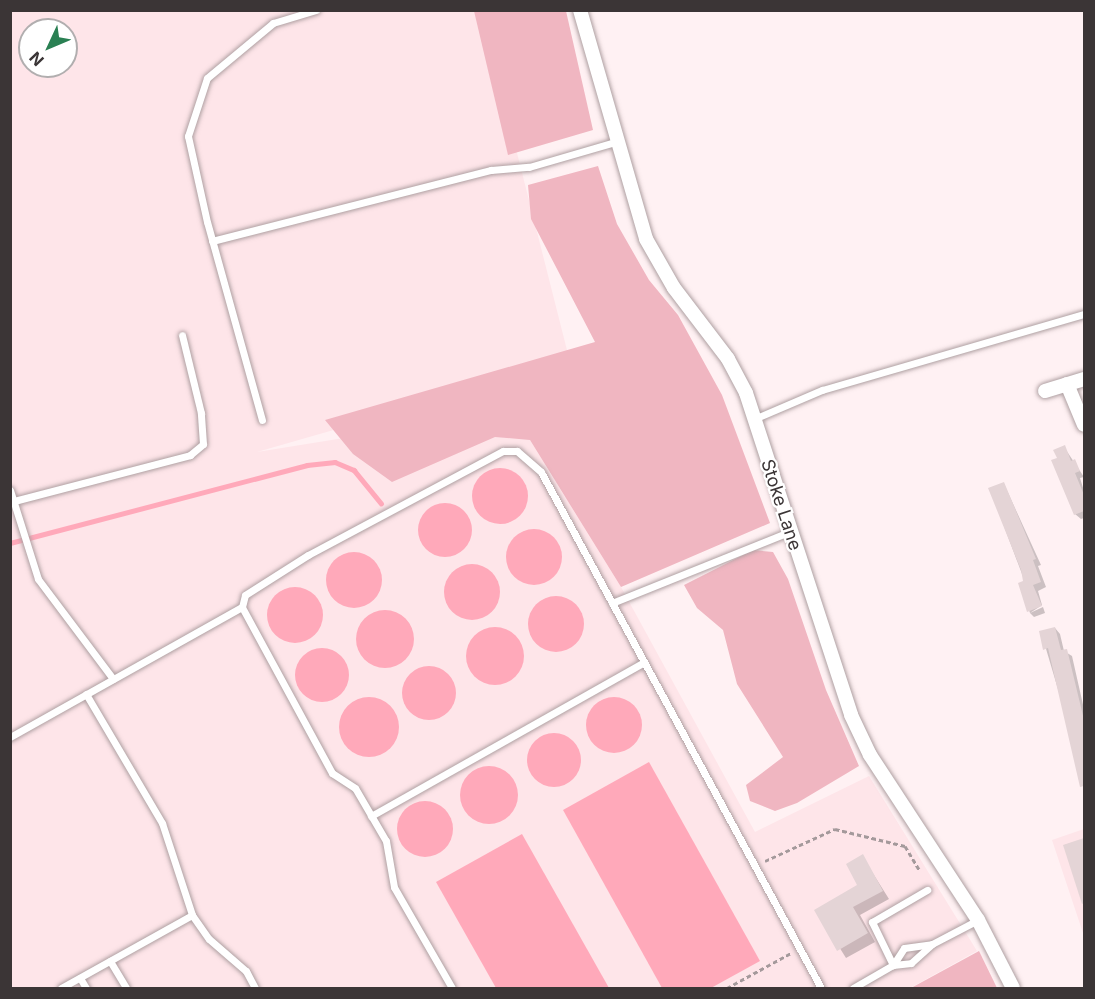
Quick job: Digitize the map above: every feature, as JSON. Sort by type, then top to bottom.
[{"type":"street","name":"Stoke Lane","points":[[580,10],[615,142],[656,261],[728,359],[754,420],[838,682],[870,755],[978,920],[1013,988]]},
{"type":"street","points":[[1045,391],[1084,379]]},
{"type":"street","points":[[1067,384],[1084,425]]},
{"type":"lane","points":[[262,420],[212,241],[189,136],[207,78],[273,23],[316,10]]},
{"type":"lane","points":[[212,241],[491,170],[529,167],[615,142]]},
{"type":"lane","points":[[754,420],[822,390],[1084,314]]},
{"type":"lane","points":[[14,501],[190,455],[203,444],[201,413],[182,334]]},
{"type":"lane","points":[[452,988],[394,887],[386,841],[355,788],[332,773],[243,607],[245,595],[308,555],[502,451],[517,451],[541,472],[642,663],[821,988]]},
{"type":"lane","points":[[10,490],[38,579],[113,679]]},
{"type":"lane","points":[[612,603],[789,532]]},
{"type":"lane","points":[[10,737],[243,607]]},
{"type":"lane","points":[[371,816],[642,663]]},
{"type":"lane","points":[[86,694],[162,824],[192,915],[209,939],[246,971],[255,988]]},
{"type":"lane","points":[[893,965],[872,922],[927,890]]},
{"type":"lane","points":[[62,988],[192,915]]},
{"type":"lane","points":[[853,988],[893,965],[911,963],[932,944],[978,920]]},
{"type":"lane","points":[[893,965],[904,948],[932,944]]},
{"type":"lane","points":[[110,961],[126,988]]},
{"type":"lane","points":[[80,978],[86,988]]},
{"type":"path","points":[[755,866],[836,829],[905,846],[920,871]]},
{"type":"path","points":[[727,988],[791,952],[793,937]]},
{"type":"shaded area","points":[[10,11],[481,11],[570,362],[257,452],[512,411],[621,587],[755,832],[869,776],[977,951],[910,988],[11,988]]},
{"type":"shaded area","points":[[474,11],[566,11],[593,130],[508,155]]},
{"type":"shaded area","points":[[598,166],[617,224],[649,280],[678,315],[722,395],[770,523],[621,587],[530,440],[495,437],[392,482],[353,454],[325,420],[595,342],[531,219],[528,185]]},
{"type":"shaded area","points":[[500,468],[511,470],[520,476],[526,485],[528,496],[526,507],[520,516],[511,522],[500,524],[489,522],[480,516],[474,507],[472,496],[474,485],[480,476],[489,470]]},
{"type":"shaded area","points":[[440,503],[450,503],[460,507],[468,515],[472,530],[468,545],[460,553],[450,557],[440,557],[430,553],[422,545],[418,535],[418,525],[422,515],[430,507]]},
{"type":"shaded area","points":[[534,529],[545,531],[554,537],[560,546],[562,557],[560,568],[554,577],[545,583],[534,585],[523,583],[514,577],[508,568],[506,557],[508,546],[514,537],[523,531]]},
{"type":"shaded area","points":[[753,550],[773,552],[788,579],[826,690],[859,766],[797,803],[775,811],[750,801],[746,785],[783,757],[737,684],[723,630],[697,608],[684,585]]},
{"type":"shaded area","points":[[354,552],[365,554],[374,560],[380,569],[382,580],[380,591],[374,600],[365,606],[354,608],[343,606],[334,600],[328,591],[326,580],[328,569],[334,560],[343,554]]},
{"type":"shaded area","points":[[472,564],[483,566],[492,572],[498,581],[500,592],[498,603],[492,612],[483,618],[472,620],[461,618],[452,612],[446,603],[444,592],[446,581],[452,572],[461,566]]},
{"type":"shaded area","points":[[295,587],[306,589],[315,595],[321,604],[323,615],[321,626],[315,635],[306,641],[295,643],[284,641],[275,635],[269,626],[267,615],[269,604],[275,595],[284,589]]},
{"type":"shaded area","points":[[550,596],[562,596],[572,600],[580,608],[584,624],[580,640],[572,648],[562,652],[550,652],[540,648],[532,640],[528,630],[528,618],[532,608],[540,600]]},
{"type":"shaded area","points":[[385,610],[401,615],[409,623],[414,639],[409,655],[401,663],[385,668],[369,663],[361,655],[356,639],[361,623],[369,615]]},
{"type":"shaded area","points":[[495,627],[506,629],[519,640],[524,656],[522,667],[511,680],[495,685],[484,683],[471,672],[466,656],[468,645],[479,632]]},
{"type":"shaded area","points":[[317,648],[327,648],[337,652],[345,660],[349,675],[345,690],[337,698],[327,702],[317,702],[307,698],[299,690],[295,680],[295,670],[299,660],[307,652]]},
{"type":"shaded area","points":[[424,666],[434,666],[444,670],[452,678],[456,693],[452,708],[444,716],[434,720],[424,720],[414,716],[406,708],[402,698],[402,688],[406,678],[414,670]]},
{"type":"shaded area","points":[[369,697],[390,706],[399,727],[390,748],[369,757],[348,748],[339,727],[348,706]]},
{"type":"shaded area","points":[[614,697],[625,699],[634,705],[640,714],[642,725],[640,736],[634,745],[625,751],[614,753],[603,751],[594,745],[588,736],[586,725],[588,714],[594,705],[603,699]]},
{"type":"shaded area","points":[[554,733],[564,735],[573,741],[579,750],[581,760],[579,770],[573,779],[564,785],[554,787],[544,785],[535,779],[529,770],[527,760],[529,750],[535,741],[544,735]]},
{"type":"shaded area","points":[[649,762],[760,961],[711,988],[662,988],[563,810]]},
{"type":"shaded area","points":[[489,766],[505,771],[513,779],[518,795],[513,811],[505,819],[489,824],[473,819],[465,811],[460,795],[465,779],[473,771]]},
{"type":"shaded area","points":[[425,801],[436,803],[445,809],[451,818],[453,829],[451,840],[445,849],[436,855],[425,857],[414,855],[405,849],[399,840],[397,829],[399,818],[405,809],[414,803]]},
{"type":"shaded area","points":[[1084,829],[1084,936],[1052,840]]},
{"type":"shaded area","points":[[522,834],[609,988],[496,988],[436,882]]},
{"type":"shaded area","points":[[979,951],[997,988],[911,988]]},
{"type":"building","points":[[1065,445],[1071,461],[1075,459],[1080,471],[1075,473],[1084,495],[1084,511],[1074,515],[1051,460],[1057,458],[1053,450]]},
{"type":"building","points":[[1004,482],[1036,559],[1033,560],[1041,582],[1033,585],[1042,606],[1027,612],[1018,583],[1023,581],[1021,570],[988,488]]},
{"type":"building","points":[[1055,627],[1061,650],[1067,649],[1084,720],[1084,786],[1080,787],[1048,648],[1043,650],[1039,631]]},
{"type":"building","points":[[1084,838],[1084,903],[1082,904],[1063,845]]},
{"type":"building","points":[[863,854],[883,891],[853,907],[868,933],[837,951],[814,910],[857,885],[846,864]]},
{"type":"waterway","points":[[10,543],[307,465],[335,462],[354,470],[381,503]]}]
